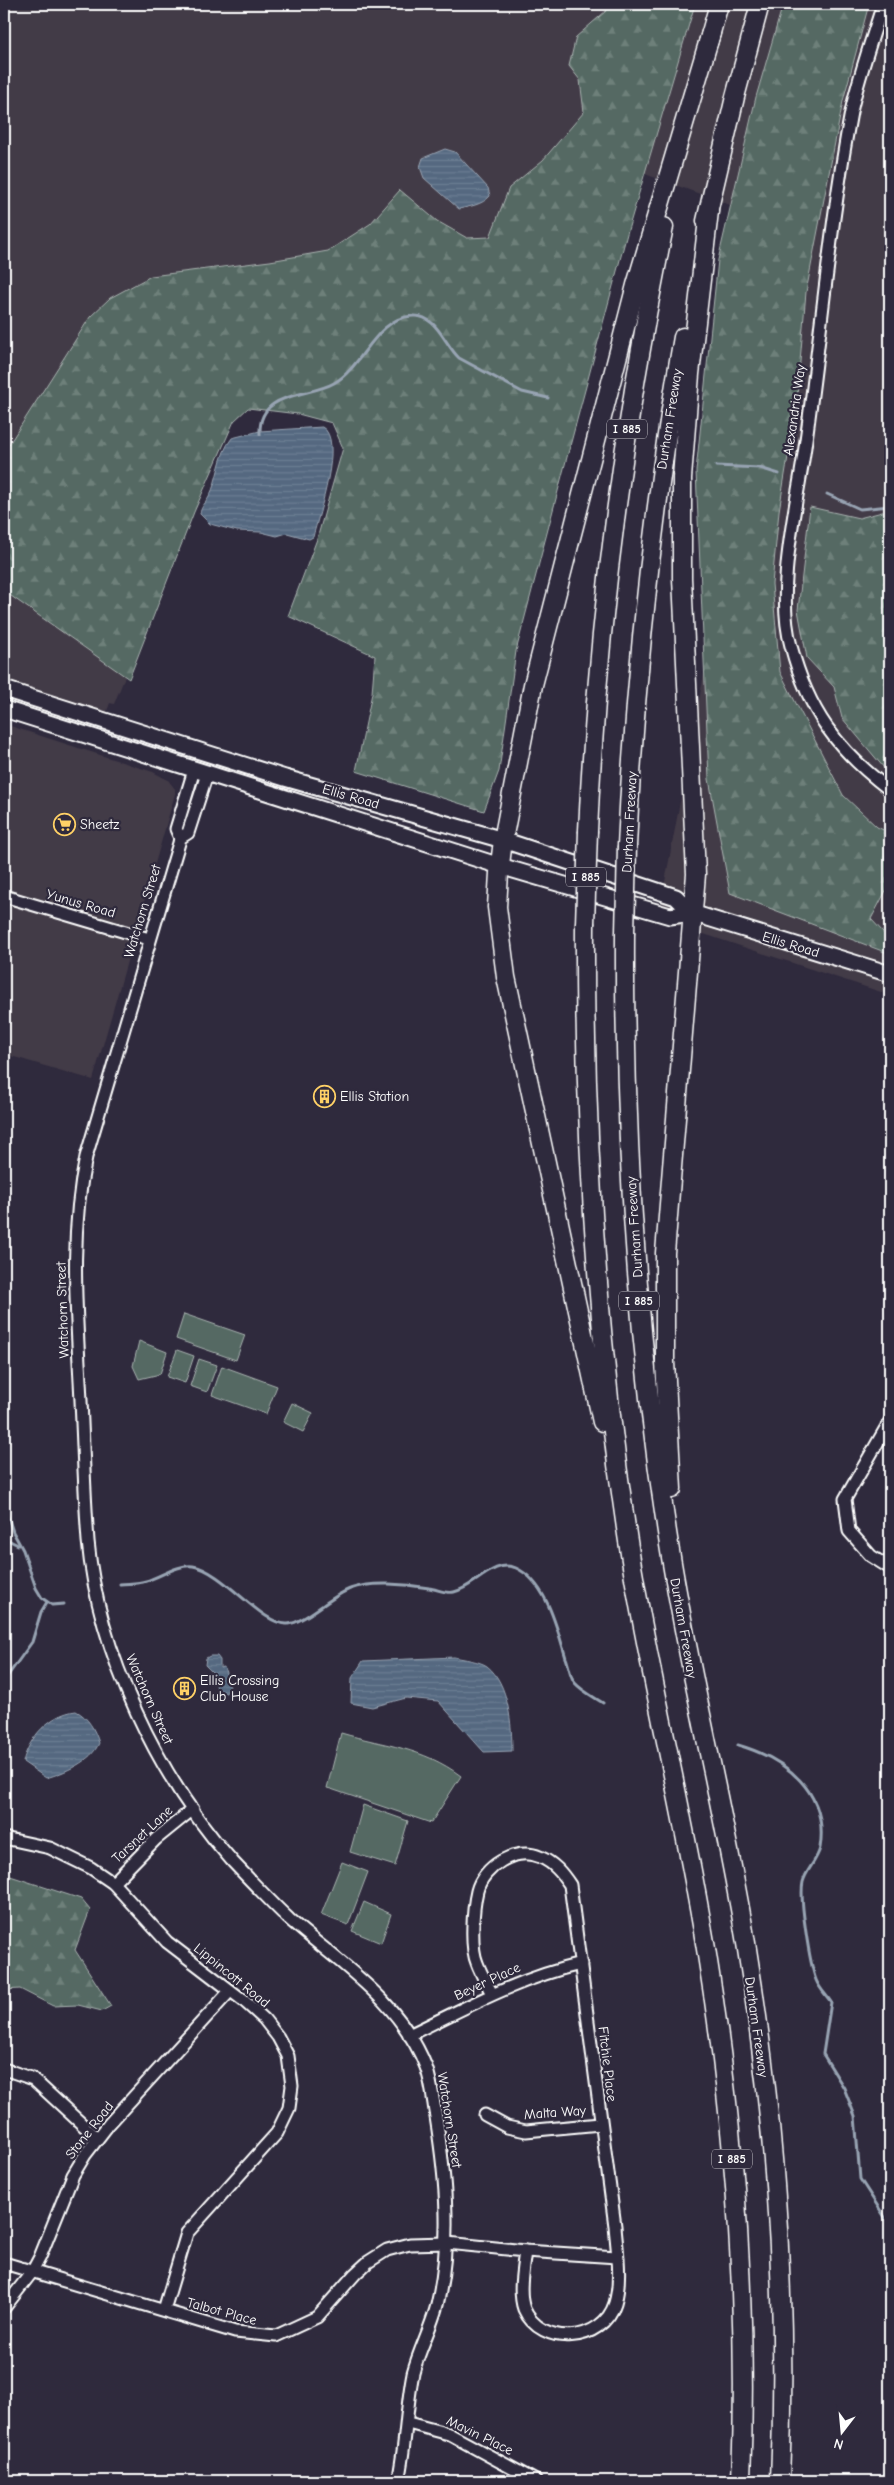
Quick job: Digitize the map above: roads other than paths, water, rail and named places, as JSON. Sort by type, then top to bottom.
[{"type":"highway","name":"I 885","points":[[719,4],[668,212],[626,431],[612,535],[600,649],[588,831],[585,924],[587,1099],[596,1251],[611,1414],[631,1557],[651,1671],[697,1896],[722,2057],[734,2180],[741,2295],[741,2481]]},
{"type":"highway","name":"Durham Freeway","points":[[760,4],[708,211],[684,331],[656,503],[639,662],[627,846],[625,934],[629,1156],[641,1316],[660,1486],[690,1664],[736,1889],[764,2071],[774,2177],[781,2294],[780,2481]]},
{"type":"highway","points":[[631,1557],[506,977],[497,907],[503,840],[532,686],[608,388],[711,33]]},
{"type":"highway","points":[[690,1664],[671,1482],[664,1307],[668,1199],[696,854],[682,578],[682,478],[690,374],[708,211]]},
{"type":"main road","name":"Ellis Road","points":[[4,689],[285,778],[503,840],[676,897],[692,913]]},
{"type":"main road","name":"Ellis Road","points":[[4,710],[500,866],[670,916],[692,913],[890,974]]},
{"type":"main road","points":[[99,740],[110,735],[180,752],[206,752]]},
{"type":"main road","points":[[201,772],[211,766],[271,780],[285,778]]},
{"type":"street","name":"Alexandria Way","points":[[883,4],[855,96],[844,154],[805,448],[790,539],[787,620],[790,645],[817,714],[828,732],[841,746],[868,773],[890,790]]},
{"type":"street","name":"Watchorn Street","points":[[201,772],[176,829],[180,838],[86,1157],[76,1220],[75,1272],[88,1543],[99,1605],[110,1644],[126,1689],[148,1739],[221,1848],[251,1882],[289,1919],[364,1980],[390,2007],[409,2035],[426,2066],[441,2145],[447,2243],[436,2309],[413,2375],[408,2423],[398,2481]]},
{"type":"street","name":"Yunus Road","points":[[4,896],[149,939]]},
{"type":"street","points":[[890,1422],[846,1499],[849,1531],[872,1556],[890,1568]]},
{"type":"street","name":"Tarsnet Lane","points":[[113,1883],[156,1839],[193,1808]]},
{"type":"street","name":"Lippincott Road","points":[[4,1838],[50,1848],[91,1868],[113,1883],[167,1942],[264,2019],[278,2037],[288,2056],[292,2086],[289,2108],[277,2133],[187,2233],[164,2310]]},
{"type":"street","name":"Fitchie Place","points":[[492,1994],[476,1962],[473,1939],[477,1890],[486,1872],[499,1862],[517,1855],[538,1856],[558,1868],[570,1885],[600,2124],[614,2218],[617,2257],[615,2303],[608,2318],[598,2327],[585,2334],[571,2336],[545,2331],[534,2322],[524,2308],[522,2289],[525,2251]]},
{"type":"street","name":"Beyer Place","points":[[409,2035],[492,1994],[546,1972],[581,1964]]},
{"type":"street","name":"Stone Road","points":[[4,2308],[32,2272],[74,2175],[98,2138],[230,1991]]},
{"type":"street","points":[[4,2069],[32,2079],[98,2138]]},
{"type":"street","name":"Malta Way","points":[[485,2115],[507,2127],[526,2131],[600,2124]]},
{"type":"street","name":"Talbot Place","points":[[4,2263],[235,2332],[276,2336],[317,2317],[355,2274],[387,2250],[410,2244],[447,2243],[525,2251],[617,2257]]},
{"type":"street","name":"Mavin Place","points":[[408,2423],[448,2434],[536,2481]]},
{"type":"water","points":[[445,149],[455,152],[488,188],[490,196],[487,199],[476,205],[459,209],[424,178],[420,167],[423,158]]},
{"type":"water","points":[[322,427],[328,434],[331,446],[331,462],[313,537],[309,539],[287,533],[277,536],[261,532],[237,531],[210,524],[200,514],[212,490],[221,459],[232,438],[260,431]]},
{"type":"water","points":[[217,1656],[220,1660],[220,1668],[224,1667],[227,1676],[224,1679],[230,1686],[226,1693],[217,1691],[215,1675],[205,1665],[206,1658]]},
{"type":"water","points":[[454,1657],[484,1664],[500,1683],[508,1705],[512,1751],[484,1752],[438,1701],[406,1698],[372,1707],[351,1703],[352,1678],[363,1661]]},
{"type":"water","points":[[76,1711],[90,1724],[99,1743],[84,1761],[61,1773],[46,1778],[23,1762],[30,1744],[42,1728],[58,1717]]},
{"type":"waterway","points":[[260,434],[262,420],[267,410],[276,402],[334,383],[344,376],[379,333],[400,319],[413,316],[421,317],[434,325],[459,358],[522,392],[548,398]]},
{"type":"waterway","points":[[716,466],[760,468],[779,474]]},
{"type":"waterway","points":[[827,494],[860,509],[890,506]]},
{"type":"waterway","points":[[4,1505],[13,1532],[23,1550],[36,1588],[42,1598],[52,1605],[64,1604]]},
{"type":"waterway","points":[[4,1538],[18,1545]]},
{"type":"waterway","points":[[120,1584],[143,1582],[181,1567],[193,1566],[217,1577],[267,1616],[278,1622],[288,1624],[302,1619],[343,1592],[358,1586],[400,1584],[454,1592],[492,1570],[508,1566],[516,1568],[527,1575],[536,1584],[549,1607],[573,1680],[581,1689],[603,1703]]},
{"type":"waterway","points":[[4,1681],[32,1642],[41,1612],[47,1602]]},
{"type":"waterway","points":[[738,1745],[756,1751],[787,1769],[811,1794],[818,1810],[821,1828],[820,1848],[804,1878],[802,1902],[808,1946],[816,1980],[831,2002],[823,2054],[844,2088],[855,2116],[860,2179],[890,2225]]},
{"type":"place","name":"Sheetz","points":[[64,824]]},
{"type":"place","name":"Ellis Station","points":[[324,1096]]},
{"type":"place","name":"Ellis Crossing Club House","points":[[184,1688]]}]
